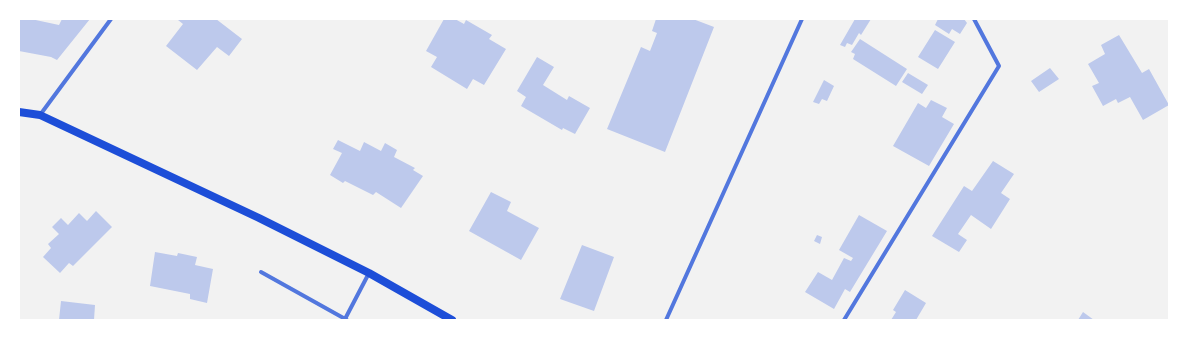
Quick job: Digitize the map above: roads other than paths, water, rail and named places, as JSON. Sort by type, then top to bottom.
[{"type":"main road","points":[[19,112],[40,115],[258,218],[369,274],[452,320]]},
{"type":"street","points":[[40,115],[111,19]]},
{"type":"street","points":[[666,320],[802,19]]},
{"type":"street","points":[[844,320],[999,66],[974,19]]},
{"type":"street","points":[[261,272],[346,319],[369,274]]}]
